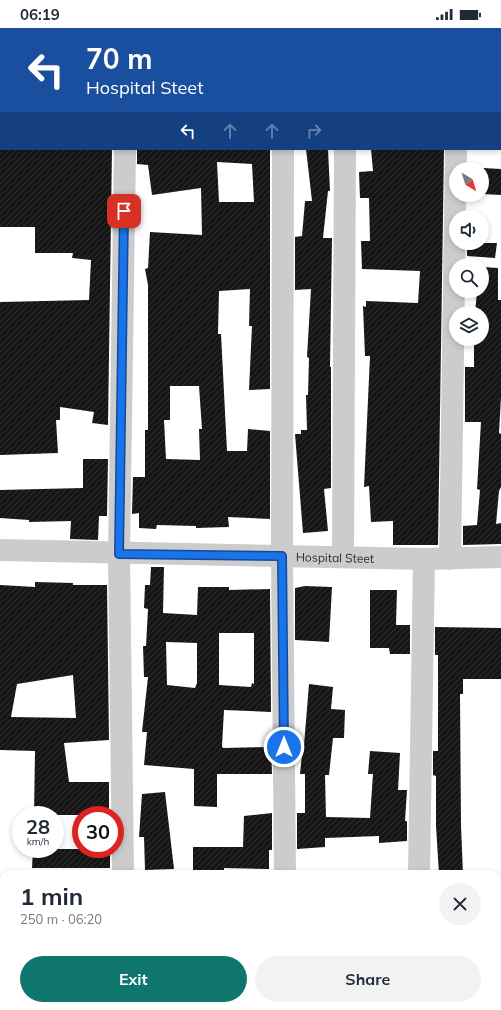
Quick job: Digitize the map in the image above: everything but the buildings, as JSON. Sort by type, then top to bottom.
[{"type":"street","points":[[123,870],[119,554],[125,150]]},
{"type":"street","points":[[283,150],[282,556],[285,870]]},
{"type":"street","points":[[343,557],[345,150]]},
{"type":"street","points":[[450,559],[456,150]]},
{"type":"street","name":"Hospital Steet","points":[[0,550],[119,554],[424,559],[501,557]]},
{"type":"street","points":[[419,870],[424,559]]},
{"type":"route","points":[[124,211],[119,554],[282,556],[284,747]]}]
